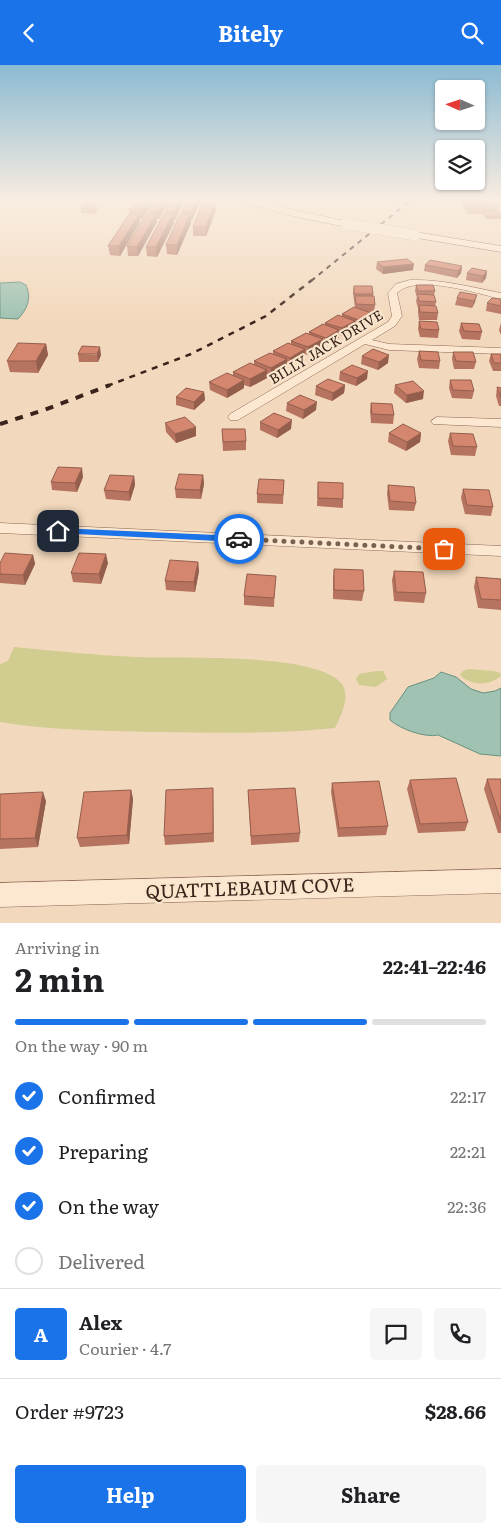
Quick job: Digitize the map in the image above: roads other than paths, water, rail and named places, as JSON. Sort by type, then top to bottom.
[{"type":"main road","points":[[446,240],[501,249]]},
{"type":"street","name":"BILLY JACK DRIVE","points":[[234,417],[364,341],[396,320],[397,316],[392,293],[394,289],[402,284],[416,282],[434,283],[501,296]]},
{"type":"street","points":[[364,341],[389,347],[501,351]]},
{"type":"street","points":[[437,421],[501,423]]},
{"type":"street","points":[[0,528],[501,551]]},
{"type":"street","name":"QUATTLEBAUM COVE","points":[[0,895],[501,881]]},
{"type":"railway","points":[[311,281],[362,240]]},
{"type":"railway","points":[[107,386],[191,354],[266,316],[312,280]]},
{"type":"railway","points":[[0,424],[44,410],[110,385]]}]
